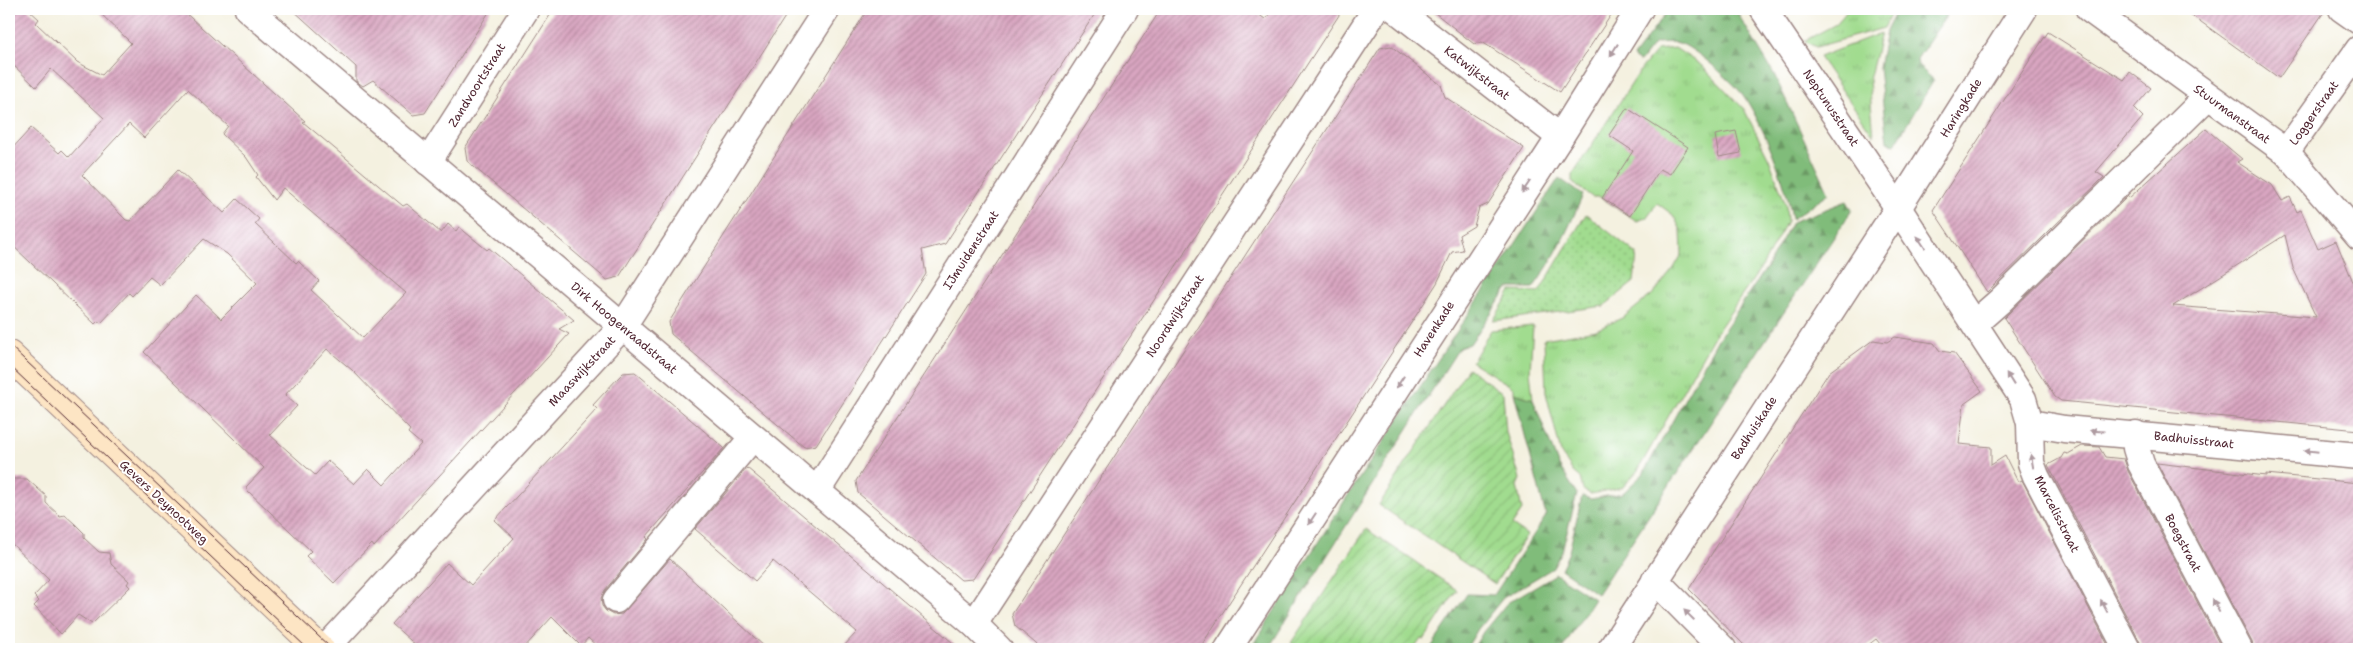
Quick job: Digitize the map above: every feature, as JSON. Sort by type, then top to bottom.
[{"type":"main road","name":"Gevers Deynootweg","points":[[9,355],[320,649]]},
{"type":"street","name":"Dirk Hoogenraadstraat","points":[[248,9],[974,624],[999,649]]},
{"type":"street","name":"Zandvoortstraat","points":[[428,162],[526,9]]},
{"type":"street","name":"Maaswijkstraat","points":[[325,649],[623,326],[827,9]]},
{"type":"street","name":"IJmuidenstraat","points":[[817,491],[1125,9]]},
{"type":"street","name":"Noordwijkstraat","points":[[974,624],[1376,9]]},
{"type":"street","name":"Katwijkstraat","points":[[1395,9],[1560,137]]},
{"type":"street","name":"Havenkade","points":[[1228,649],[1560,137],[1640,9]]},
{"type":"street","name":"Neptunusstraat","points":[[1762,9],[1898,208]]},
{"type":"street","name":"Haringkade","points":[[1898,208],[2024,9]]},
{"type":"street","name":"Stuurmanstraat","points":[[2089,9],[2286,152],[2359,237]]},
{"type":"street","points":[[2342,9],[2359,21]]},
{"type":"street","name":"Loggerstraat","points":[[2286,152],[2359,49]]},
{"type":"street","points":[[1975,323],[2007,294],[2208,96]]},
{"type":"street","name":"Marcelisstraat","points":[[1898,208],[1975,323],[2022,399],[2030,422],[2031,463],[2036,476],[2127,649]]},
{"type":"street","name":"Badhuiskade","points":[[1611,649],[1898,208]]},
{"type":"street","name":"Badhuisstraat","points":[[2030,422],[2064,429],[2136,434],[2359,456]]},
{"type":"street","name":"Boegstraat","points":[[2136,434],[2136,448],[2141,464],[2239,649]]},
{"type":"street","points":[[616,600],[753,437]]},
{"type":"street","points":[[1655,580],[1723,649]]},
{"type":"green space","points":[[1669,9],[1735,9],[1774,74],[1829,193],[1792,219],[1790,205],[1780,172],[1766,137],[1743,95],[1731,82],[1697,53],[1679,43],[1655,43],[1640,62],[1633,57]]},
{"type":"green space","points":[[1849,9],[1893,9],[1884,28],[1816,47],[1804,41],[1836,24]]},
{"type":"green space","points":[[1897,9],[1951,9],[1917,59],[1918,66],[1934,80],[1895,144],[1887,142],[1879,68],[1886,31]]},
{"type":"green space","points":[[1881,33],[1869,80],[1874,136],[1819,57]]},
{"type":"green space","points":[[1675,48],[1701,65],[1744,109],[1769,159],[1786,205],[1787,221],[1763,265],[1714,336],[1638,470],[1623,487],[1591,494],[1583,490],[1580,478],[1573,472],[1561,453],[1546,393],[1544,339],[1596,330],[1624,317],[1654,293],[1674,268],[1682,254],[1681,230],[1673,215],[1657,203],[1646,218],[1637,221],[1600,197],[1592,197],[1572,182],[1572,175],[1642,68],[1657,50]]},
{"type":"green space","points":[[1559,178],[1583,195],[1561,243],[1541,277],[1533,288],[1508,288],[1470,344],[1459,348],[1268,649],[1250,649],[1352,489]]},
{"type":"green space","points":[[1847,201],[1852,210],[1597,594],[1561,569],[1569,552],[1582,496],[1591,499],[1623,493],[1643,474],[1718,339],[1767,267],[1792,222]]},
{"type":"green space","points":[[1586,214],[1637,254],[1634,282],[1604,306],[1493,321],[1511,291],[1539,292]]},
{"type":"green space","points":[[1533,326],[1530,371],[1533,399],[1514,393],[1514,388],[1472,362],[1491,330]]},
{"type":"green space","points":[[1468,368],[1503,393],[1506,432],[1520,479],[1517,486],[1522,510],[1512,525],[1527,535],[1495,584],[1379,505]]},
{"type":"green space","points":[[1514,393],[1533,399],[1558,464],[1577,494],[1562,551],[1553,568],[1503,598],[1478,629],[1466,649],[1430,649],[1467,594],[1494,595],[1546,516]]},
{"type":"green space","points":[[1366,529],[1457,590],[1424,640],[1421,639],[1414,649],[1300,649],[1291,643]]},
{"type":"green space","points":[[1556,574],[1594,599],[1562,649],[1473,649],[1483,632],[1507,603]]},
{"type":"building","points":[[9,9],[28,9],[39,19],[36,23],[77,62],[102,75],[131,43],[96,9],[181,9],[305,121],[303,122],[403,206],[407,204],[441,233],[448,224],[456,231],[459,227],[487,250],[489,248],[574,320],[559,329],[569,334],[374,547],[372,544],[334,583],[306,556],[311,551],[248,491],[246,487],[264,468],[144,352],[196,295],[221,319],[257,283],[227,254],[204,239],[160,285],[150,277],[132,296],[129,293],[101,323],[98,321],[95,324],[9,242],[9,152],[31,128],[59,153],[62,150],[69,157],[104,118],[51,69],[36,87],[9,61],[9,40],[14,34],[9,29]],"holes":[[[188,89],[228,126],[222,134],[246,157],[258,175],[256,177],[274,200],[283,188],[406,293],[363,338],[311,290],[319,281],[298,261],[296,263],[255,224],[259,219],[237,199],[224,213],[178,170],[130,221],[126,220],[82,175],[129,124],[144,138]],[[327,349],[352,370],[410,430],[408,433],[421,444],[384,485],[368,469],[354,484],[328,461],[315,475],[270,435],[297,406],[285,395]]]},
{"type":"building","points":[[292,9],[491,9],[425,113],[413,115],[373,80],[363,86],[356,81],[356,67]]},
{"type":"building","points":[[554,9],[790,9],[619,277],[607,280],[467,161],[465,148]]},
{"type":"building","points":[[868,9],[1098,9],[945,244],[922,250],[926,274],[816,445],[804,447],[671,334],[669,322]]},
{"type":"building","points":[[1161,9],[1251,9],[1265,19],[1274,9],[1343,9],[973,579],[961,580],[858,493],[856,481]]},
{"type":"building","points":[[1430,9],[1615,9],[1560,92],[1482,42],[1474,44]]},
{"type":"building","points":[[2183,9],[2326,9],[2279,78]]},
{"type":"building","points":[[2048,32],[2124,80],[2130,72],[2151,88],[2134,108],[2143,117],[2096,172],[2104,177],[1987,292],[1933,210]]},
{"type":"building","points":[[1391,46],[1441,85],[1445,97],[1524,148],[1488,204],[1479,208],[1474,226],[1459,235],[1463,250],[1452,252],[1437,283],[1199,649],[1042,649],[1015,626],[1012,614],[1380,48]]},
{"type":"building","points":[[1627,108],[1688,147],[1670,174],[1660,169],[1630,216],[1602,198],[1633,151],[1609,135]]},
{"type":"building","points":[[2206,129],[2242,159],[2237,162],[2272,185],[2282,201],[2290,197],[2297,212],[2301,210],[2318,249],[2336,241],[2359,296],[2359,430],[2061,401],[2055,397],[2004,318],[2128,196],[2129,198]],"holes":[[[2285,235],[2293,268],[2316,317],[2173,306]]]},
{"type":"building","points":[[1736,131],[1741,153],[1719,157],[1715,135]]},
{"type":"building","points":[[1895,337],[1934,343],[1940,351],[1954,353],[1982,391],[1964,404],[1959,444],[1991,447],[1991,465],[2005,456],[2018,482],[2022,480],[2110,649],[1884,649],[1876,639],[1863,649],[1748,649],[1689,589],[1829,372],[1873,340],[1887,342]]},
{"type":"building","points":[[635,372],[724,448],[646,537],[648,539],[605,590],[601,598],[602,606],[613,615],[622,614],[670,559],[767,649],[600,649],[588,638],[581,646],[552,617],[523,649],[420,649],[392,624],[447,563],[471,585],[514,538],[495,520],[597,409],[593,405],[618,378],[623,373]]},
{"type":"building","points":[[2082,446],[2099,447],[2105,457],[2124,459],[2128,471],[2222,649],[2142,649],[2048,465],[2061,458],[2064,453],[2068,454]]},
{"type":"building","points":[[2157,463],[2266,476],[2266,474],[2359,483],[2359,649],[2254,649]]},
{"type":"building","points":[[747,468],[960,649],[841,649],[857,632],[773,561],[755,581],[695,529]]},
{"type":"building","points":[[9,479],[27,479],[46,496],[46,503],[60,516],[65,515],[75,524],[84,533],[84,538],[99,552],[109,553],[111,564],[129,581],[127,584],[130,587],[92,624],[78,615],[61,634],[34,606],[39,601],[34,596],[49,580],[9,541]]},
{"type":"tram line","points":[[9,345],[332,649]]},
{"type":"tram line","points":[[9,365],[308,649]]}]
